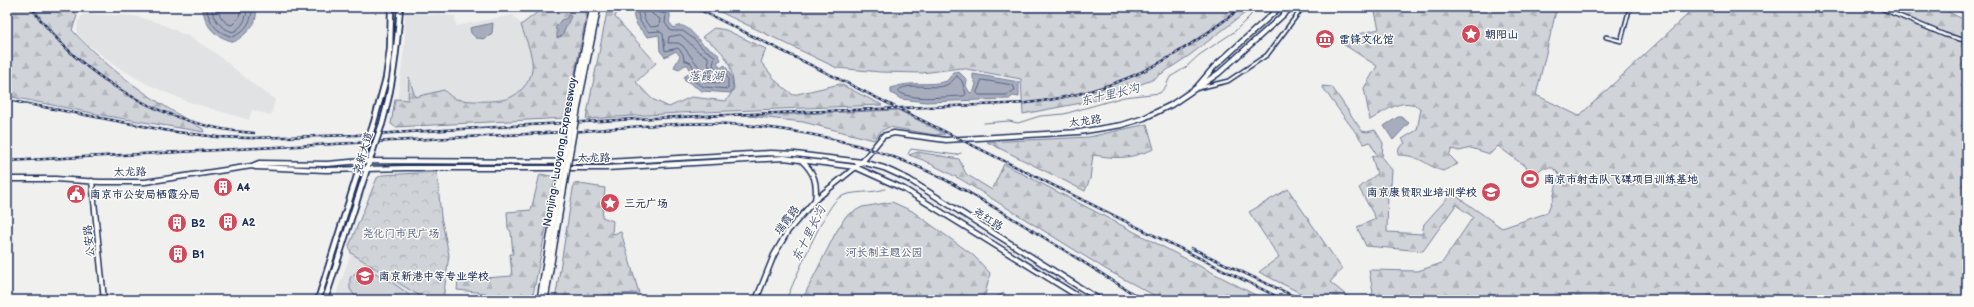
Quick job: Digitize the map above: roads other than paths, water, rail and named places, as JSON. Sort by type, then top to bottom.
[{"type":"highway","name":"Nanjing - Luoyang Expressway","points":[[545,300],[556,220],[575,104],[593,7]]},
{"type":"highway","name":"Nanjing - Luoyang Expressway","points":[[575,104],[598,7]]},
{"type":"highway","name":"Nanjing - Luoyang Expressway","points":[[540,300],[556,220]]},
{"type":"main road","name":"尧新大道","points":[[318,300],[374,122],[387,71],[390,49],[391,7]]},
{"type":"main road","name":"尧新大道","points":[[325,300],[369,168],[374,147],[390,98],[396,58],[400,7]]},
{"type":"main road","name":"太龙路","points":[[252,166],[326,170],[359,168],[606,168],[750,159],[801,160],[855,167],[862,162],[883,136],[888,134],[946,140],[1097,130],[1144,118],[1171,105],[1196,88],[1214,67],[1280,7]]},
{"type":"main road","points":[[1196,88],[1219,72],[1292,7]]},
{"type":"main road","name":"太龙路","points":[[7,179],[145,182],[252,166],[259,163],[327,164],[362,161],[606,162],[771,153],[795,154],[862,162]]},
{"type":"main road","points":[[801,160],[809,167],[814,176],[816,191],[815,200]]},
{"type":"main road","name":"尧红路","points":[[862,162],[884,168],[908,179],[1100,300]]},
{"type":"main road","name":"尧红路","points":[[855,167],[904,189],[1084,300]]},
{"type":"main road","name":"瑞霞路","points":[[756,300],[778,246],[800,215],[815,200],[855,167]]},
{"type":"main road","name":"公安路","points":[[92,181],[104,300]]},
{"type":"street","points":[[1196,88],[1228,81],[1260,60],[1275,46],[1303,7]]},
{"type":"street","points":[[1606,37],[1621,41],[1630,7]]},
{"type":"street","points":[[1878,7],[1945,34],[1967,41]]},
{"type":"water","points":[[202,7],[255,7],[256,18],[251,28],[234,42],[221,37],[212,30],[206,21]]},
{"type":"water","name":"落霞湖","points":[[634,7],[658,7],[662,10],[663,7],[666,8],[670,13],[669,22],[674,28],[683,26],[687,28],[704,45],[720,57],[721,60],[717,62],[720,68],[725,65],[732,78],[733,89],[731,93],[702,91],[685,80],[684,77],[691,72],[688,65],[685,65],[679,69],[674,67],[680,56],[676,51],[665,57],[660,51],[659,35],[648,37],[636,24],[633,12]]},
{"type":"water","points":[[568,15],[571,16],[562,36],[557,38],[557,30],[555,29],[561,20],[567,18]]},
{"type":"water","points":[[493,23],[492,33],[486,39],[476,38],[471,33],[470,28]]},
{"type":"water","points":[[958,71],[967,80],[966,86],[970,93],[974,91],[976,84],[973,74],[1019,82],[1019,97],[1013,96],[1009,99],[926,102],[901,99],[891,93],[891,88],[906,84],[933,84],[947,81],[954,72]]},
{"type":"water","points":[[1398,117],[1401,117],[1409,123],[1393,140],[1384,126]]},
{"type":"waterway","name":"东十里长沟","points":[[984,123],[1009,121],[1018,123],[1040,116],[1064,114],[1124,97],[1160,93],[1166,86],[1170,77],[1185,68],[1199,55],[1234,32],[1251,15],[1252,7]]},
{"type":"waterway","name":"东十里长沟","points":[[908,154],[911,149],[956,155],[961,153]]},
{"type":"waterway","name":"东十里长沟","points":[[786,300],[811,244],[834,203],[840,197],[845,195],[885,189]]},
{"type":"railway","points":[[31,7],[52,33],[75,56],[101,77],[129,95],[158,109],[189,121],[221,129],[254,133]]},
{"type":"railway","points":[[694,7],[1284,300]]},
{"type":"railway","points":[[7,100],[169,131],[217,137],[249,138],[356,135],[654,118],[1027,103],[1088,92],[1116,83],[1142,72],[1191,44],[1242,7]]},
{"type":"railway","points":[[1952,7],[1967,14]]},
{"type":"railway","points":[[7,161],[584,131],[664,125],[724,124],[769,128],[793,131],[842,141],[890,156],[936,175],[1020,223],[1143,300]]},
{"type":"railway","points":[[1191,248],[1302,300]]},
{"type":"place","name":"朝阳山","points":[[1471,34]]},
{"type":"place","name":"雷锋文化馆","points":[[1325,39]]},
{"type":"place","name":"南京市射击队飞碟项目训练基地","points":[[1530,179]]},
{"type":"place","name":"A4","points":[[223,187]]},
{"type":"place","name":"南京康贤职业培训学校","points":[[1491,192]]},
{"type":"place","name":"南京市公安局栖霞分局","points":[[76,194]]},
{"type":"place","name":"三元广场","points":[[610,203]]},
{"type":"place","name":"A2","points":[[228,222]]},
{"type":"place","name":"B2","points":[[177,223]]},
{"type":"place","name":"B1","points":[[178,254]]},
{"type":"place","name":"南京新港中等专业学校","points":[[365,276]]},
{"type":"park label","name":"尧化门市民广场","points":[[401,233]]},
{"type":"park label","name":"河长制主题公园","points":[[884,252]]}]
